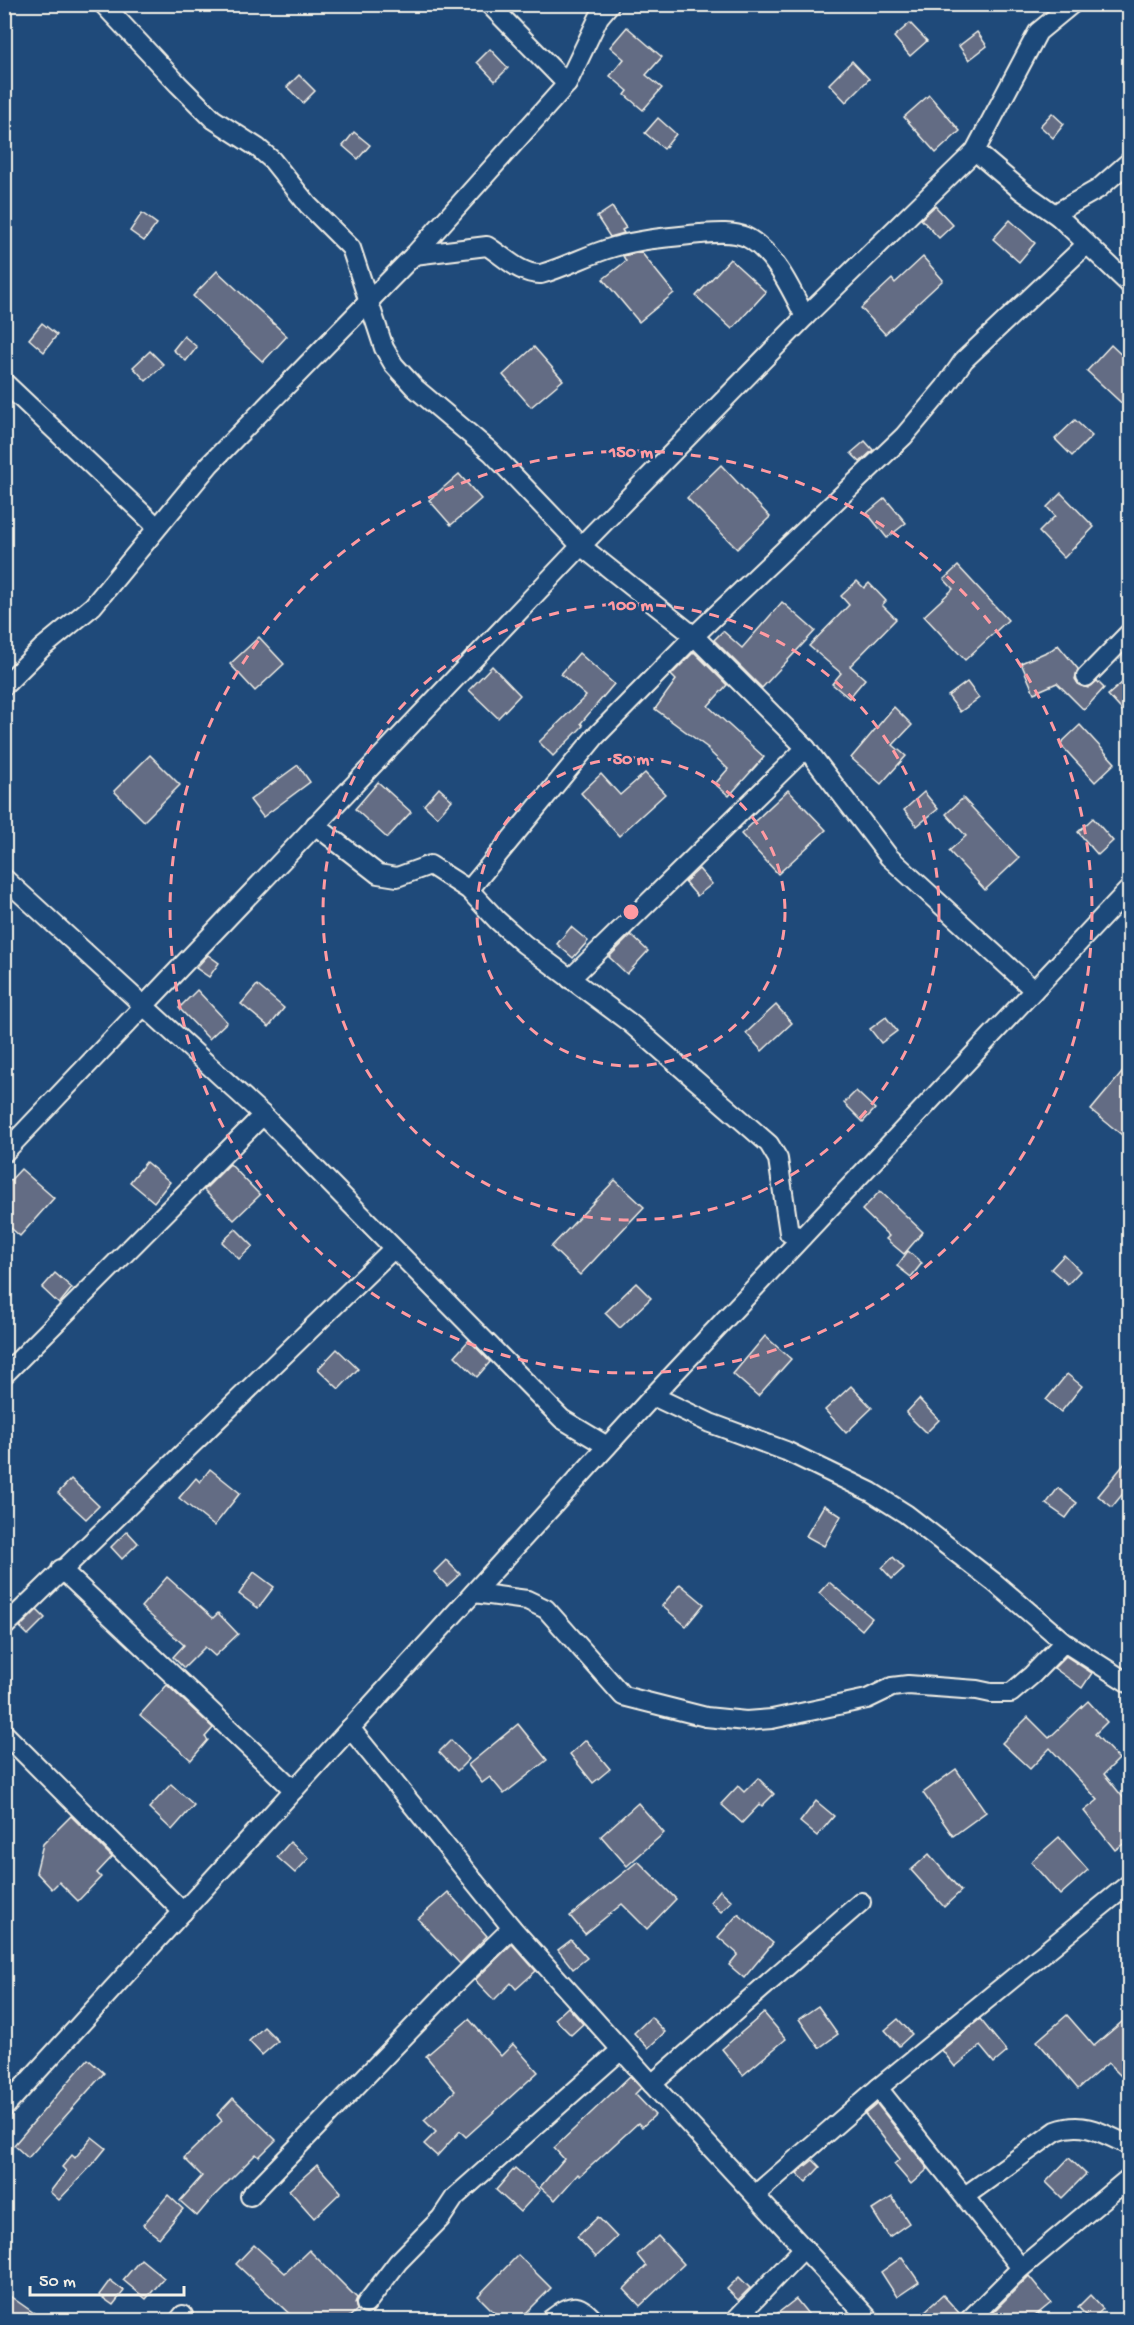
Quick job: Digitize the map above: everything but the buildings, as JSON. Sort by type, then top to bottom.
[{"type":"street","points":[[103,4],[213,119],[258,148],[272,160],[308,205],[346,241],[351,248],[384,348],[394,365],[416,388],[491,452],[581,546],[694,636],[806,748],[890,857],[1034,990]]},
{"type":"street","points":[[489,4],[567,84]]},
{"type":"street","points":[[4,686],[42,648],[93,606],[210,464],[414,255],[567,84],[599,17],[610,4]]},
{"type":"street","points":[[4,1153],[581,546],[805,317],[975,151],[1038,32],[1072,4]]},
{"type":"street","points":[[975,151],[1059,218],[1130,285]]},
{"type":"street","points":[[1059,218],[1061,210],[1098,189],[1130,161]]},
{"type":"street","points":[[414,255],[487,246],[524,271],[541,274],[639,241],[715,233],[735,235],[746,237],[782,273],[805,317]]},
{"type":"street","points":[[469,890],[595,737],[694,636],[904,436],[945,387],[964,360],[1087,244]]},
{"type":"street","points":[[4,382],[157,527]]},
{"type":"street","points":[[1086,677],[1130,632]]},
{"type":"street","points":[[570,979],[806,748]]},
{"type":"street","points":[[315,825],[378,874],[397,877],[430,865],[469,890],[524,944],[630,1023],[769,1144],[778,1159],[789,1233],[802,1237]]},
{"type":"street","points":[[4,878],[263,1115],[562,1419],[607,1446]]},
{"type":"street","points":[[4,2108],[653,1396],[1130,888]]},
{"type":"street","points":[[4,1375],[263,1115]]},
{"type":"street","points":[[4,1627],[61,1569],[393,1249]]},
{"type":"street","points":[[653,1396],[710,1424],[786,1451],[871,1492],[906,1514],[994,1582],[1064,1642],[1130,1684]]},
{"type":"street","points":[[61,1569],[294,1790]]},
{"type":"street","points":[[474,1593],[527,1600],[546,1608],[623,1696],[706,1717],[746,1721],[771,1719],[867,1699],[892,1687],[908,1685],[1011,1693],[1064,1642]]},
{"type":"street","points":[[350,1728],[512,1928],[652,2084],[870,2320]]},
{"type":"street","points":[[4,1733],[183,1912]]},
{"type":"street","points":[[754,2195],[878,2088],[1130,1883]]},
{"type":"street","points":[[652,2084],[861,1902]]},
{"type":"street","points":[[250,2196],[441,1997],[512,1928]]},
{"type":"street","points":[[366,2304],[398,2262],[441,2218],[454,2197],[621,2049]]},
{"type":"street","points":[[878,2088],[1021,2268]]},
{"type":"street","points":[[965,2196],[1056,2131],[1069,2126],[1086,2127],[1130,2146]]},
{"type":"street","points":[[969,2320],[1021,2268],[1130,2177]]},
{"type":"street","points":[[735,2320],[804,2248]]},
{"type":"street","points":[[550,2320],[566,2308],[575,2306],[584,2309],[594,2320]]}]
